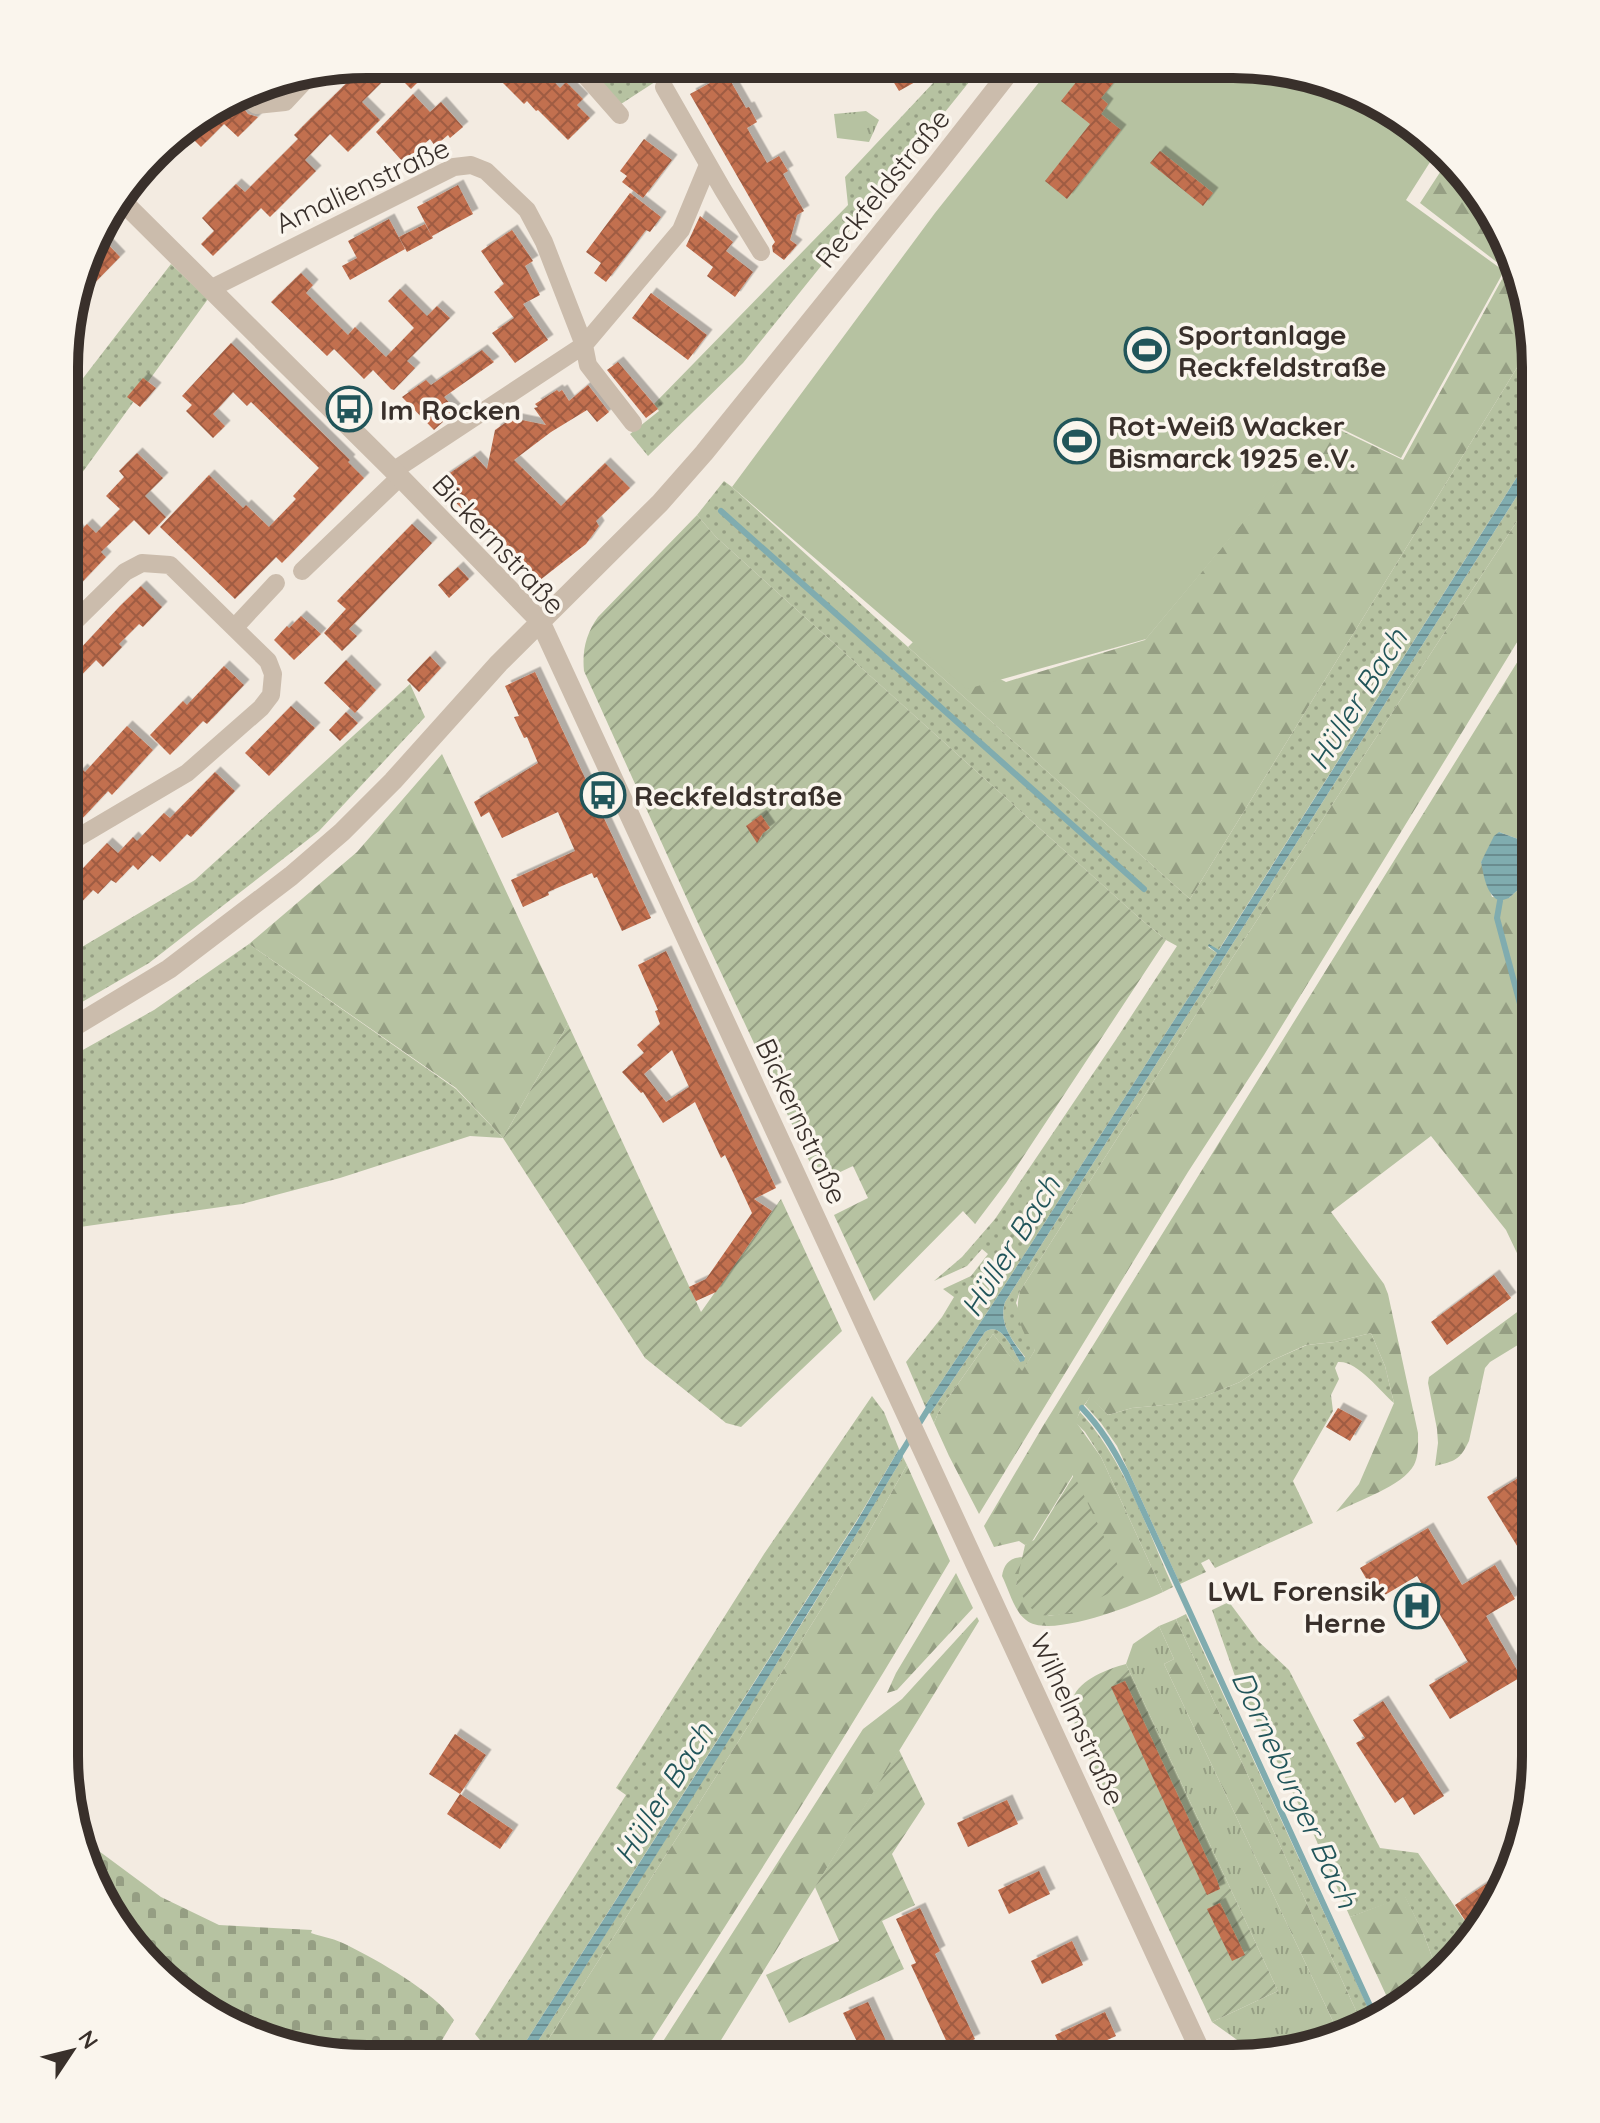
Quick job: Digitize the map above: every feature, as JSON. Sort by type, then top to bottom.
[{"type":"street","points":[[587,78],[620,115]]},
{"type":"street","name":"Reckfeldstraße","points":[[78,1024],[169,969],[301,867],[342,832],[393,781],[540,621],[660,503],[704,453],[1005,78]]},
{"type":"street","points":[[253,101],[256,105],[285,102],[300,86]]},
{"type":"street","points":[[664,87],[761,252]]},
{"type":"street","name":"Amalienstraße","points":[[210,289],[454,167],[471,165],[486,171],[527,210],[544,242],[584,345],[588,365],[633,423]]},
{"type":"street","points":[[302,571],[396,474],[584,345],[681,230],[708,165]]},
{"type":"street","name":"Bickernstraße","points":[[127,206],[540,621],[897,1395]]},
{"type":"street","points":[[78,618],[125,572],[142,563],[170,565],[268,661],[273,674],[271,695],[261,708],[187,773],[78,837]]},
{"type":"street","points":[[235,627],[276,583]]},
{"type":"street","name":"Wilhelmstraße","points":[[897,1395],[1198,2045]]},
{"type":"green space","points":[[597,78],[661,78],[621,104]]},
{"type":"green space","points":[[938,78],[972,78],[743,363],[648,456],[630,434],[659,411],[654,404],[848,205],[845,177]]},
{"type":"green space","name":"Sportanlage Reckfeldstraße","points":[[1042,78],[1271,80],[1344,100],[1394,127],[1424,150],[1432,158],[1406,200],[1504,271],[1401,458],[1340,428],[1317,434],[1146,639],[967,689],[732,487],[935,213]]},
{"type":"green space","points":[[866,111],[879,120],[869,142],[837,138],[834,114]]},
{"type":"green space","points":[[1442,168],[1483,222],[1505,268],[1420,203]]},
{"type":"green space","points":[[171,264],[208,299],[78,478],[78,385]]},
{"type":"green space","points":[[1506,272],[1520,329],[1522,360],[1190,899],[908,647],[918,637],[1006,682],[1145,640],[1315,435],[1340,430],[1403,460]]},
{"type":"green space","points":[[1522,360],[1522,469],[1218,951],[1210,945],[1208,947],[1217,953],[925,1406],[906,1362],[954,1297],[943,1289],[971,1276],[988,1254],[982,1249],[967,1266],[934,1281],[962,1257],[995,1219],[1177,946],[1137,916],[716,537],[697,515],[724,481],[732,487],[1190,899]]},
{"type":"green space","points":[[1522,488],[1522,513],[1216,983],[1020,1291],[1016,1303],[1035,1350],[1022,1372],[993,1334],[939,1411],[934,1423],[930,1414],[985,1332],[991,1329],[1001,1333],[1020,1362],[1025,1357],[1005,1325],[1005,1302]]},
{"type":"green space","points":[[1522,513],[1522,634],[979,1514],[934,1423],[939,1411],[993,1334],[1022,1371],[1035,1350],[1020,1322],[1020,1291],[1216,983]]},
{"type":"green space","points":[[697,515],[716,537],[1166,940],[1006,1183],[975,1224],[963,1211],[874,1301],[834,1215],[868,1198],[853,1166],[819,1182],[584,671],[586,642],[598,617]]},
{"type":"green space","points":[[1522,655],[1522,799],[1517,807],[1522,818],[1522,834],[1518,839],[1499,832],[1481,862],[1492,897],[1509,898],[1522,885],[1522,1264],[1506,1230],[1431,1136],[1331,1212],[1384,1284],[1388,1294],[1418,1433],[1414,1465],[1400,1480],[1336,1512],[1359,1484],[1394,1403],[1385,1366],[1371,1333],[1306,1345],[1273,1360],[1240,1382],[1175,1404],[1132,1408],[1108,1415],[1090,1397],[1076,1422],[1101,1457],[1163,1592],[1093,1618],[1053,1626],[1037,1625],[1022,1616],[1002,1576],[1009,1562],[1024,1557],[1016,1585],[1049,1616],[1072,1612],[1073,1475],[1031,1543],[1025,1545],[1019,1541],[994,1547],[984,1526]]},
{"type":"green space","points":[[410,684],[425,717],[319,831],[149,963],[78,1004],[78,949],[195,880]]},
{"type":"green space","points":[[442,754],[568,1024],[503,1138],[456,1088],[249,944],[357,852]]},
{"type":"green space","points":[[249,944],[456,1089],[503,1138],[470,1136],[340,1178],[242,1204],[78,1227],[78,1053],[154,1010]]},
{"type":"green space","points":[[568,1024],[701,1312],[781,1199],[842,1331],[741,1427],[726,1423],[645,1358],[503,1138]]},
{"type":"green space","points":[[1522,1308],[1522,1343],[1485,1368],[1466,1447],[1456,1459],[1435,1466],[1438,1443],[1429,1377]]},
{"type":"green space","points":[[1371,1333],[1385,1366],[1394,1403],[1360,1371],[1338,1362],[1335,1368],[1339,1379],[1331,1395],[1333,1411],[1293,1481],[1313,1523],[1215,1568],[1209,1559],[1201,1563],[1206,1572],[1180,1584],[1117,1446],[1085,1405],[1090,1396],[1108,1415],[1132,1408],[1174,1404],[1203,1397],[1240,1382],[1273,1360],[1307,1345]]},
{"type":"green space","points":[[872,1396],[884,1412],[899,1449],[857,1520],[524,2045],[484,2045],[475,2034],[626,1795],[616,1788],[764,1554]]},
{"type":"green space","points":[[1080,1412],[1110,1452],[1133,1495],[1173,1587],[1163,1592],[1101,1457],[1075,1422]]},
{"type":"green space","points":[[903,1457],[907,1465],[865,1539],[545,2045],[536,2045],[809,1612]]},
{"type":"green space","points":[[907,1465],[950,1561],[798,1811],[649,2045],[545,2045],[738,1742],[865,1539]]},
{"type":"green space","points":[[1074,1475],[1127,1584],[1072,1612],[1043,1615],[1032,1609],[1016,1585],[1025,1545],[1034,1540]]},
{"type":"green space","points":[[956,1573],[973,1608],[897,1690],[887,1693],[896,1673]]},
{"type":"green space","points":[[1229,1602],[1258,1641],[1289,1670],[1380,1848],[1418,1853],[1467,1925],[1434,1963],[1405,1897],[1350,1917],[1314,1835],[1237,1682],[1212,1610]]},
{"type":"green space","points":[[1186,1614],[1369,2011],[1359,2016],[1176,1619]]},
{"type":"green space","points":[[977,1617],[979,1621],[718,2045],[661,2045],[863,1729],[902,1699]]},
{"type":"green space","points":[[1176,1619],[1359,2016],[1335,2026],[1164,1664],[1174,1659],[1159,1626]]},
{"type":"green space","points":[[1159,1626],[1174,1659],[1164,1664],[1335,2026],[1271,2043],[1243,2044],[1212,2022],[1278,1991],[1126,1664],[1133,1644]]},
{"type":"green space","points":[[1126,1664],[1278,1991],[1212,2022],[1076,1730],[1072,1706],[1077,1691],[1095,1676]]},
{"type":"green space","points":[[899,1750],[925,1804],[892,1854],[915,1905],[882,1921],[904,1969],[789,2023],[766,1975],[839,1941],[815,1887]]},
{"type":"green space","points":[[92,1846],[161,1897],[219,1925],[312,1930],[311,1933],[343,1943],[420,1988],[454,2020],[439,2045],[367,2045],[329,2043],[292,2035],[239,2015],[191,1985],[150,1947],[117,1901]]},
{"type":"green space","points":[[1405,1896],[1434,1963],[1388,2000],[1350,1917]]},
{"type":"water","points":[[1522,469],[1522,488],[1005,1302],[1005,1325],[1024,1361],[1020,1362],[1001,1333],[991,1329],[985,1332],[930,1414],[925,1406],[1217,953],[1209,944],[1219,950]]},
{"type":"water","points":[[1522,799],[1522,818],[1517,807]]},
{"type":"water","points":[[1499,832],[1518,839],[1522,834],[1522,885],[1509,898],[1500,901],[1489,890],[1481,862]]},
{"type":"water","points":[[899,1449],[903,1457],[717,1758],[536,2045],[524,2045],[857,1521]]},
{"type":"building","points":[[386,78],[362,102],[380,120],[348,152],[330,134],[305,160],[316,171],[270,217],[261,208],[213,256],[201,244],[214,231],[202,218],[236,184],[245,192],[298,139],[294,135],[351,79]]},
{"type":"building","points":[[400,78],[422,78],[411,89]]},
{"type":"building","points":[[498,78],[550,78],[560,88],[566,82],[583,99],[577,105],[590,118],[568,140],[527,101],[524,104]]},
{"type":"building","points":[[707,78],[729,78],[757,122],[747,128],[767,163],[779,156],[788,171],[783,174],[804,211],[797,215],[790,240],[797,245],[784,260],[773,252],[775,242],[690,94],[710,83]]},
{"type":"building","points":[[891,78],[922,78],[899,91]]},
{"type":"building","points":[[1079,78],[1109,78],[1114,82],[1101,98],[1108,104],[1101,114],[1121,130],[1067,199],[1045,181],[1090,124],[1061,101]]},
{"type":"building","points":[[413,94],[430,112],[441,102],[463,127],[435,146],[430,139],[403,162],[376,132]]},
{"type":"building","points":[[242,107],[248,114],[258,117],[238,137],[224,124],[201,147],[192,138],[158,173],[156,170],[176,150],[206,127],[222,117]]},
{"type":"building","points":[[644,139],[672,160],[643,198],[622,182],[627,176],[620,171]]},
{"type":"building","points":[[1160,151],[1213,193],[1203,206],[1150,163]]},
{"type":"building","points":[[458,185],[473,214],[432,236],[417,207]]},
{"type":"building","points":[[630,193],[661,217],[650,232],[646,230],[606,282],[594,273],[601,263],[586,252]]},
{"type":"building","points":[[700,216],[733,242],[726,251],[753,272],[735,297],[707,276],[713,267],[686,246]]},
{"type":"building","points":[[389,219],[405,249],[350,280],[342,266],[357,258],[348,241]]},
{"type":"building","points":[[425,224],[433,238],[407,252],[399,237]]},
{"type":"building","points":[[512,230],[533,261],[525,266],[540,295],[523,304],[548,340],[515,363],[492,333],[514,318],[494,292],[504,284],[481,251]]},
{"type":"building","points":[[106,243],[120,257],[89,289]]},
{"type":"building","points":[[301,273],[313,285],[306,293],[348,335],[355,327],[386,357],[414,328],[388,301],[400,289],[427,316],[437,306],[450,318],[407,361],[415,368],[394,390],[373,370],[364,379],[334,349],[327,356],[271,302]]},
{"type":"building","points":[[651,293],[707,335],[688,360],[632,318]]},
{"type":"building","points":[[231,343],[350,460],[348,462],[364,478],[282,563],[276,557],[235,599],[160,527],[209,475],[243,508],[246,505],[269,527],[296,499],[293,496],[319,468],[251,402],[247,406],[233,392],[213,414],[225,426],[213,438],[186,411],[192,405],[182,396]]},
{"type":"building","points":[[482,350],[494,362],[444,397],[456,410],[434,430],[402,397],[426,380],[431,385]]},
{"type":"building","points":[[618,362],[658,409],[646,418],[607,370]]},
{"type":"building","points":[[143,378],[156,388],[140,407],[127,397]]},
{"type":"building","points":[[588,385],[609,412],[597,422],[587,410],[514,460],[561,506],[605,463],[630,488],[596,521],[599,526],[586,544],[535,584],[514,557],[440,488],[441,479],[475,456],[487,469],[495,430],[512,418],[546,425],[534,408],[538,407],[535,404],[557,390],[562,390],[569,401]]},
{"type":"building","points":[[137,453],[163,478],[145,496],[166,517],[149,535],[134,520],[101,552],[106,557],[78,586],[78,530],[87,524],[96,533],[120,509],[106,496],[124,477],[119,471]]},
{"type":"building","points":[[412,524],[432,543],[349,629],[357,636],[342,651],[324,633],[346,609],[337,601]]},
{"type":"building","points":[[458,567],[469,579],[449,598],[438,585]]},
{"type":"building","points":[[141,586],[162,607],[143,627],[139,624],[119,644],[122,647],[103,667],[96,660],[78,679],[78,651]]},
{"type":"building","points":[[301,616],[321,634],[294,660],[274,640]]},
{"type":"building","points":[[430,656],[441,668],[419,692],[407,680]]},
{"type":"building","points":[[346,660],[376,690],[355,713],[324,683]]},
{"type":"building","points":[[224,666],[244,685],[207,724],[203,721],[170,755],[150,735],[183,701],[187,705]]},
{"type":"building","points":[[535,672],[651,918],[622,931],[597,877],[594,878],[592,873],[548,892],[549,895],[523,907],[511,880],[575,851],[558,812],[502,838],[489,812],[481,817],[474,802],[538,763],[514,717],[519,716],[505,686]]},
{"type":"building","points":[[291,706],[315,728],[269,776],[245,753]]},
{"type":"building","points":[[346,712],[358,723],[340,741],[329,730]]},
{"type":"building","points":[[127,726],[153,750],[112,795],[108,791],[79,822],[78,773],[82,769],[85,772]]},
{"type":"building","points":[[215,772],[235,791],[191,837],[187,834],[160,862],[152,855],[138,870],[133,865],[116,883],[111,880],[98,894],[93,890],[78,906],[78,873],[107,843],[118,853],[133,837],[137,841],[164,813],[170,818]]},
{"type":"building","points":[[761,815],[770,828],[757,843],[746,826]]},
{"type":"building","points":[[666,951],[776,1188],[754,1199],[772,1211],[716,1292],[696,1301],[689,1287],[706,1279],[752,1213],[725,1155],[721,1158],[695,1102],[663,1123],[643,1092],[622,1072],[644,1053],[637,1045],[660,1024],[655,1011],[658,1010],[638,965]],"holes":[[[672,1050],[689,1087],[666,1102],[644,1074]]]},
{"type":"building","points":[[1494,1275],[1511,1298],[1447,1345],[1431,1322]]},
{"type":"building","points":[[1338,1408],[1362,1421],[1350,1441],[1326,1427]]},
{"type":"building","points":[[1520,1477],[1522,1480],[1522,1554],[1487,1497]]},
{"type":"building","points":[[1428,1528],[1462,1585],[1495,1565],[1515,1599],[1486,1616],[1521,1677],[1450,1719],[1429,1685],[1468,1662],[1417,1576],[1378,1599],[1360,1568]]},
{"type":"building","points":[[1125,1681],[1217,1880],[1220,1889],[1207,1895],[1111,1687]]},
{"type":"building","points":[[1383,1701],[1444,1796],[1414,1815],[1403,1797],[1395,1803],[1356,1743],[1365,1738],[1353,1720]]},
{"type":"building","points":[[455,1734],[486,1755],[460,1794],[429,1774]]},
{"type":"building","points":[[460,1794],[513,1830],[500,1849],[447,1814]]},
{"type":"building","points":[[1007,1800],[1018,1824],[968,1847],[957,1823]]},
{"type":"building","points":[[1039,1871],[1050,1894],[1009,1914],[998,1890]]},
{"type":"building","points":[[1495,1878],[1468,1924],[1455,1905]]},
{"type":"building","points":[[1220,1903],[1245,1955],[1232,1961],[1207,1909]]},
{"type":"building","points":[[920,1908],[940,1951],[935,1954],[975,2039],[963,2045],[948,2045],[911,1965],[916,1963],[896,1919]]},
{"type":"building","points":[[1072,1941],[1083,1965],[1042,1984],[1031,1961]]},
{"type":"building","points":[[868,2002],[888,2045],[859,2045],[843,2013]]},
{"type":"building","points":[[1105,2012],[1116,2036],[1096,2045],[1060,2045],[1055,2035]]},
{"type":"waterway","points":[[721,511],[1144,889]]},
{"type":"waterway","points":[[1500,901],[1497,918],[1522,1011]]},
{"type":"waterway","name":"Hüller Bach","points":[[917,1427],[930,1406]]},
{"type":"waterway","name":"Dorneburger Bach","points":[[1082,1408],[1106,1439],[1126,1473],[1372,2009]]},
{"type":"waterway","name":"Hüller Bach","points":[[898,1458],[911,1437]]},
{"type":"place","name":"Sportanlage Reckfeldstraße","points":[[1147,350]]},
{"type":"place","name":"Im Rocken","points":[[349,409]]},
{"type":"place","name":"Rot-Weiß Wacker Bismarck 1925 e.V.","points":[[1077,441]]},
{"type":"place","name":"Reckfeldstraße","points":[[603,795]]},
{"type":"place","name":"LWL Forensik Herne","points":[[1417,1606]]}]
